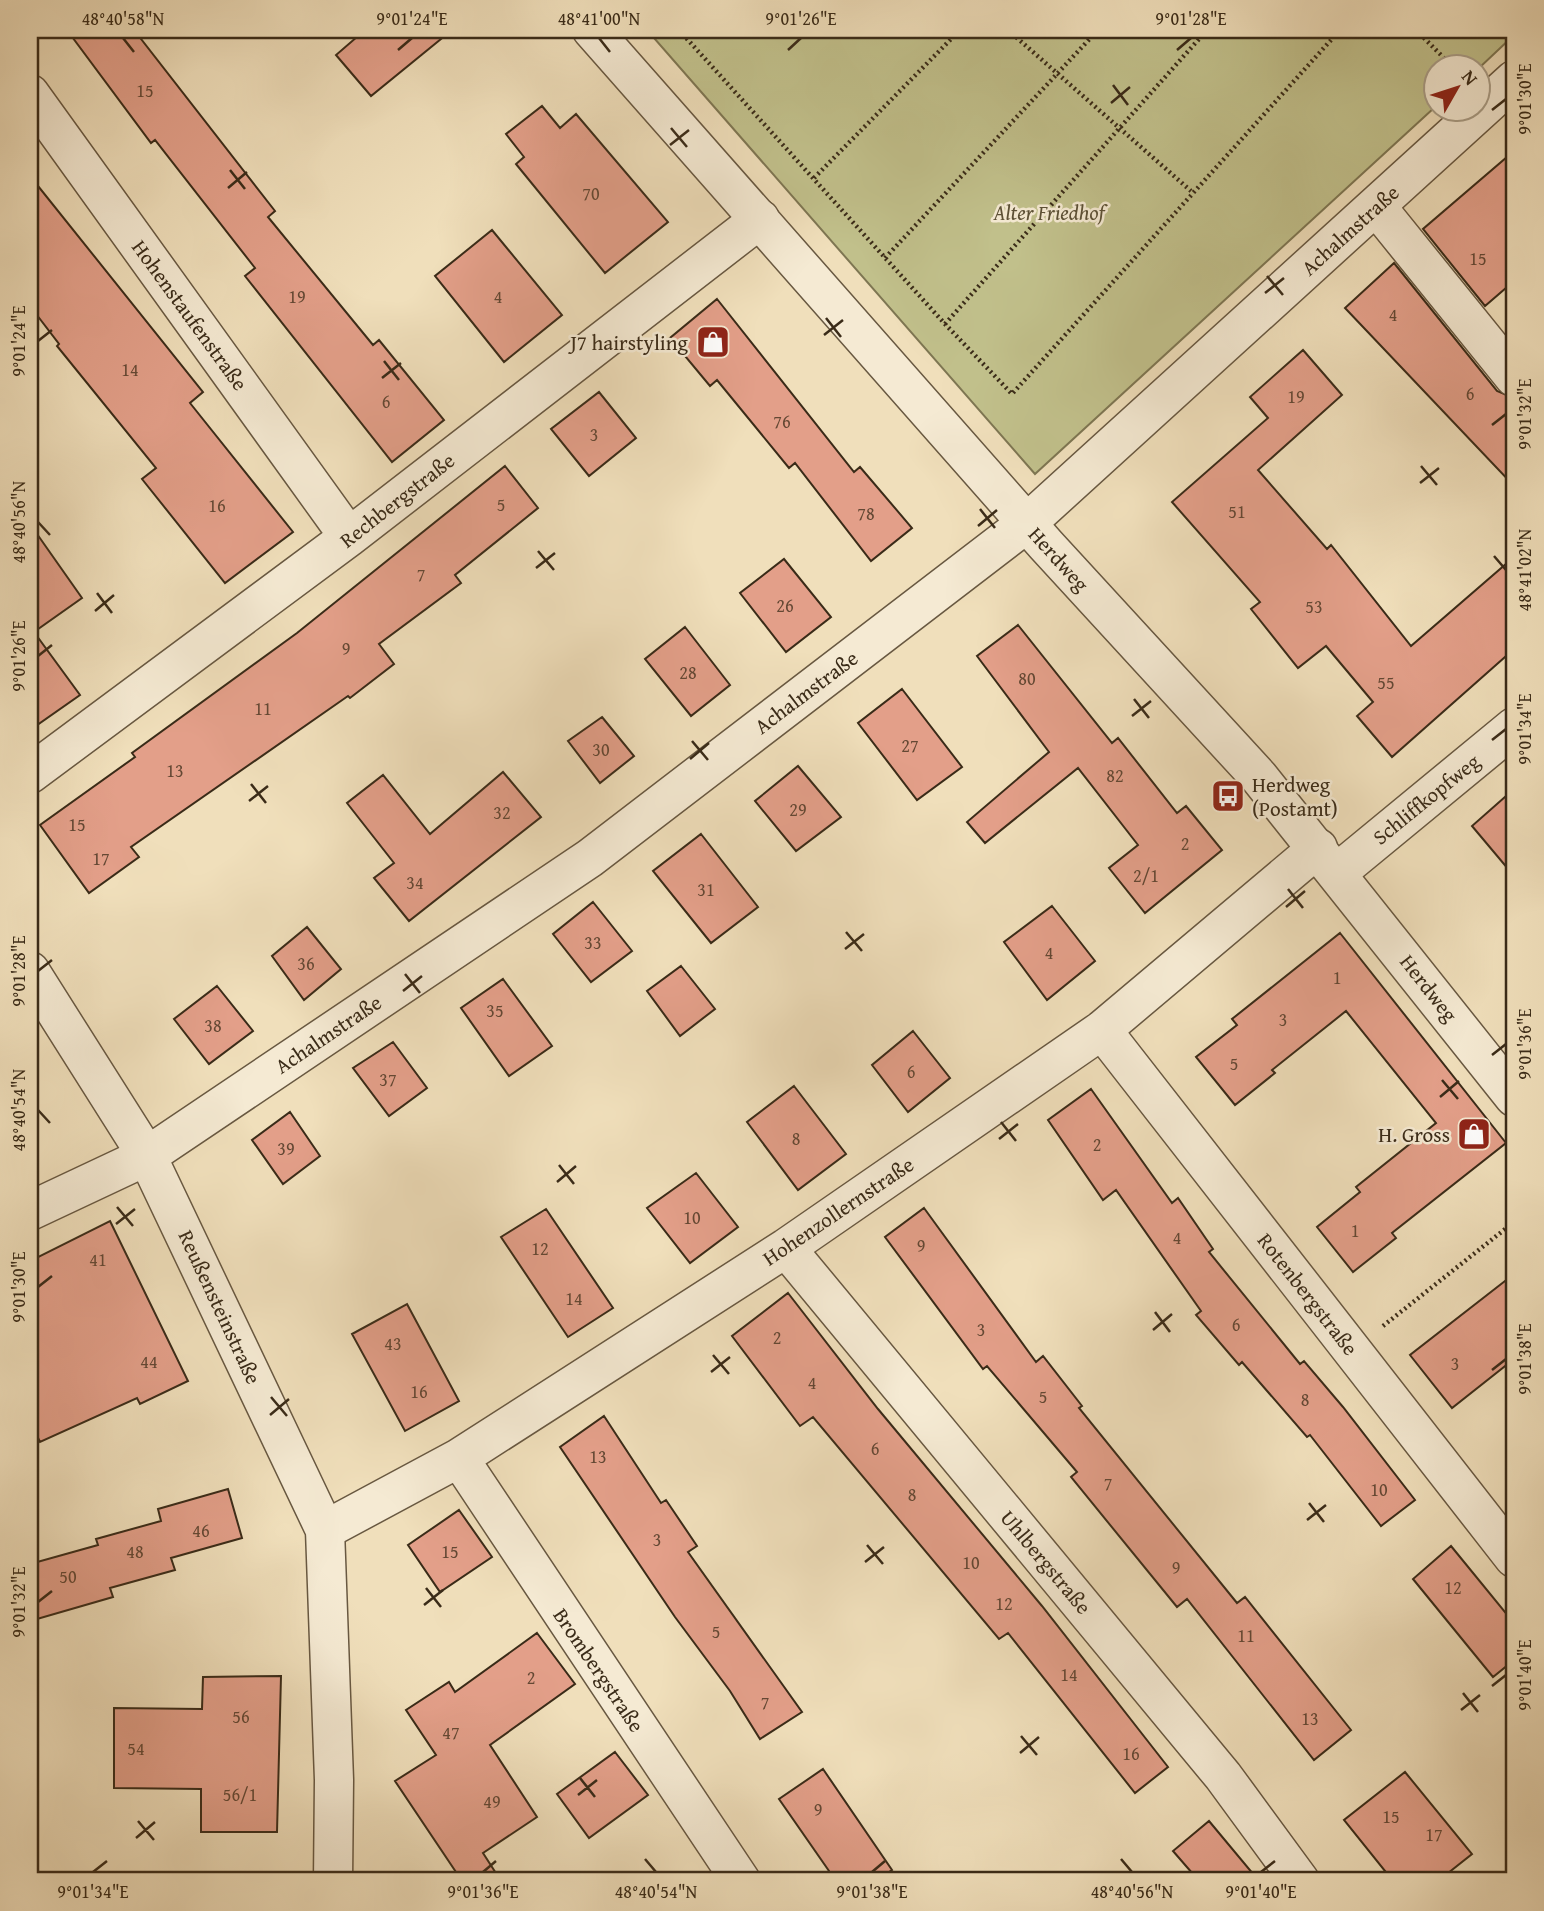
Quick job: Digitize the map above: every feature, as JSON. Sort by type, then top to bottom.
[{"type":"street","name":"Herdweg","points":[[592,30],[1027,523],[1259,776],[1514,1097]]},
{"type":"street","name":"Achalmstraße","points":[[30,1211],[146,1156],[590,858],[1027,523],[1514,80]]},
{"type":"street","name":"Hohenstaufenstraße","points":[[30,94],[349,537]]},
{"type":"street","points":[[1376,206],[1514,377]]},
{"type":"street","name":"Rechbergstraße","points":[[30,774],[349,537],[760,219]]},
{"type":"street","name":"Schliffkopfweg","points":[[1328,860],[1514,727]]},
{"type":"street","name":"Hohenzollernstraße","points":[[325,1530],[459,1458],[786,1248],[1102,1030],[1328,860]]},
{"type":"street","name":"Reußensteinstraße","points":[[30,971],[146,1156],[325,1530],[334,1780],[332,1881]]},
{"type":"street","name":"Rotenbergstraße","points":[[1102,1030],[1514,1558]]},
{"type":"street","name":"Uhlbergstraße","points":[[786,1248],[1223,1776],[1300,1881]]},
{"type":"street","name":"Brombergstraße","points":[[459,1458],[741,1881]]},
{"type":"path","points":[[679,30],[945,324],[1012,394],[1192,191],[1340,30]]},
{"type":"path","points":[[814,178],[960,30]]},
{"type":"path","points":[[1008,30],[1192,191]]},
{"type":"path","points":[[885,258],[1098,30]]},
{"type":"path","points":[[945,324],[1207,30]]},
{"type":"path","points":[[1416,30],[1438,52]]},
{"type":"path","points":[[1353,1351],[1514,1222]]},
{"type":"green space","name":"Alter Friedhof","points":[[647,30],[1514,30],[1514,35],[1492,56],[1492,52],[1422,52],[1422,119],[1035,474]]},
{"type":"building","points":[[67,30],[134,30],[275,211],[268,217],[373,345],[379,340],[444,420],[392,462],[245,276],[255,268],[155,140],[151,143]]},
{"type":"building","points":[[365,30],[452,30],[371,96],[336,55]]},
{"type":"building","points":[[542,106],[560,128],[576,114],[668,222],[605,273],[516,164],[524,157],[506,134]]},
{"type":"building","points":[[1514,151],[1514,281],[1485,306],[1423,229]]},
{"type":"building","points":[[30,176],[203,392],[190,403],[293,532],[225,583],[142,479],[156,468],[57,346],[59,344],[30,306]]},
{"type":"building","points":[[492,230],[562,315],[504,362],[435,276]]},
{"type":"building","points":[[1394,263],[1497,391],[1514,398],[1514,486],[1345,308]]},
{"type":"building","points":[[717,299],[854,472],[860,467],[912,528],[871,561],[795,463],[789,468],[717,380],[710,386],[670,338]]},
{"type":"building","points":[[1303,350],[1342,395],[1258,470],[1327,549],[1331,545],[1411,646],[1514,557],[1514,649],[1392,757],[1357,716],[1373,702],[1326,646],[1298,668],[1251,609],[1260,602],[1172,502],[1268,418],[1250,397]]},
{"type":"building","points":[[599,392],[636,438],[589,476],[551,429]]},
{"type":"building","points":[[505,466],[538,508],[455,575],[461,583],[379,644],[394,664],[350,698],[348,696],[131,847],[139,857],[89,893],[40,825],[135,757],[132,753],[297,633]]},
{"type":"building","points":[[30,524],[82,598],[34,632],[80,695],[30,730]]},
{"type":"building","points":[[784,559],[831,617],[786,652],[740,593]]},
{"type":"building","points":[[1018,625],[1112,743],[1118,738],[1177,813],[1186,806],[1222,850],[1145,913],[1109,868],[1138,845],[1078,768],[985,843],[967,822],[1049,752],[977,656]]},
{"type":"building","points":[[685,627],[730,685],[691,716],[645,659]]},
{"type":"building","points":[[902,689],[962,767],[917,800],[858,723]]},
{"type":"building","points":[[602,717],[634,756],[600,783],[568,741]]},
{"type":"building","points":[[798,766],[841,817],[796,851],[755,801]]},
{"type":"building","points":[[503,772],[541,817],[409,921],[374,878],[394,863],[347,803],[383,775],[430,834]]},
{"type":"building","points":[[1514,789],[1514,876],[1472,826]]},
{"type":"building","points":[[701,834],[758,907],[711,943],[653,871]]},
{"type":"building","points":[[593,902],[632,951],[591,982],[553,934]]},
{"type":"building","points":[[1052,906],[1095,961],[1047,1000],[1004,942]]},
{"type":"building","points":[[307,927],[341,969],[304,1000],[272,956]]},
{"type":"building","points":[[1340,933],[1506,1143],[1392,1233],[1396,1238],[1353,1272],[1317,1227],[1360,1192],[1356,1187],[1436,1123],[1346,1011],[1272,1070],[1275,1073],[1235,1105],[1196,1057],[1237,1025],[1232,1019]]},
{"type":"building","points":[[681,966],[715,1009],[680,1036],[647,991]]},
{"type":"building","points":[[503,979],[552,1046],[509,1076],[461,1008]]},
{"type":"building","points":[[217,986],[253,1031],[209,1064],[174,1019]]},
{"type":"building","points":[[913,1031],[950,1078],[908,1112],[872,1065]]},
{"type":"building","points":[[393,1042],[427,1088],[389,1116],[353,1068]]},
{"type":"building","points":[[794,1086],[846,1154],[798,1190],[747,1122]]},
{"type":"building","points":[[1091,1089],[1172,1203],[1178,1198],[1213,1249],[1209,1252],[1300,1364],[1304,1361],[1343,1407],[1415,1500],[1381,1526],[1310,1435],[1307,1437],[1242,1362],[1239,1365],[1196,1315],[1201,1311],[1116,1190],[1103,1200],[1048,1120]]},
{"type":"building","points":[[290,1112],[320,1156],[283,1184],[252,1140]]},
{"type":"building","points":[[696,1173],[738,1227],[690,1263],[647,1208]]},
{"type":"building","points":[[924,1208],[1036,1362],[1043,1356],[1082,1406],[1079,1408],[1237,1603],[1245,1597],[1351,1730],[1314,1760],[1187,1599],[1177,1607],[1071,1477],[1077,1472],[987,1366],[983,1369],[885,1237]]},
{"type":"building","points":[[546,1209],[613,1308],[568,1337],[501,1237]]},
{"type":"building","points":[[110,1221],[188,1381],[140,1404],[137,1398],[40,1442],[30,1421],[30,1261]]},
{"type":"building","points":[[1514,1274],[1514,1359],[1452,1408],[1410,1355]]},
{"type":"building","points":[[788,1293],[878,1409],[1042,1606],[1168,1767],[1135,1793],[1008,1633],[999,1639],[813,1417],[800,1426],[732,1336]]},
{"type":"building","points":[[407,1304],[459,1401],[405,1431],[352,1334]]},
{"type":"building","points":[[604,1416],[661,1503],[666,1500],[697,1546],[688,1552],[802,1712],[760,1739],[730,1691],[675,1617],[560,1447]]},
{"type":"building","points":[[228,1489],[242,1538],[171,1558],[175,1570],[110,1588],[113,1597],[37,1619],[30,1594],[30,1564],[98,1545],[96,1539],[161,1521],[158,1509]]},
{"type":"building","points":[[459,1510],[492,1557],[440,1592],[408,1545]]},
{"type":"building","points":[[1451,1546],[1514,1623],[1514,1660],[1493,1677],[1413,1579]]},
{"type":"building","points":[[537,1633],[575,1684],[490,1745],[537,1817],[483,1853],[501,1881],[462,1881],[395,1781],[436,1755],[406,1710],[449,1682],[455,1692]]},
{"type":"building","points":[[281,1676],[277,1832],[201,1832],[201,1789],[114,1788],[114,1708],[202,1709],[203,1677]]},
{"type":"building","points":[[615,1752],[648,1795],[589,1838],[557,1794]]},
{"type":"building","points":[[823,1769],[892,1870],[875,1881],[836,1881],[779,1799]]},
{"type":"building","points":[[1405,1772],[1472,1854],[1438,1881],[1393,1881],[1344,1820]]},
{"type":"building","points":[[1209,1821],[1259,1881],[1199,1881],[1173,1851]]},
{"type":"place","name":"J7 hairstyling","points":[[713,342]]},
{"type":"place","name":"Herdweg (Postamt)","points":[[1228,796]]},
{"type":"place","name":"H. Gross","points":[[1474,1134]]}]
